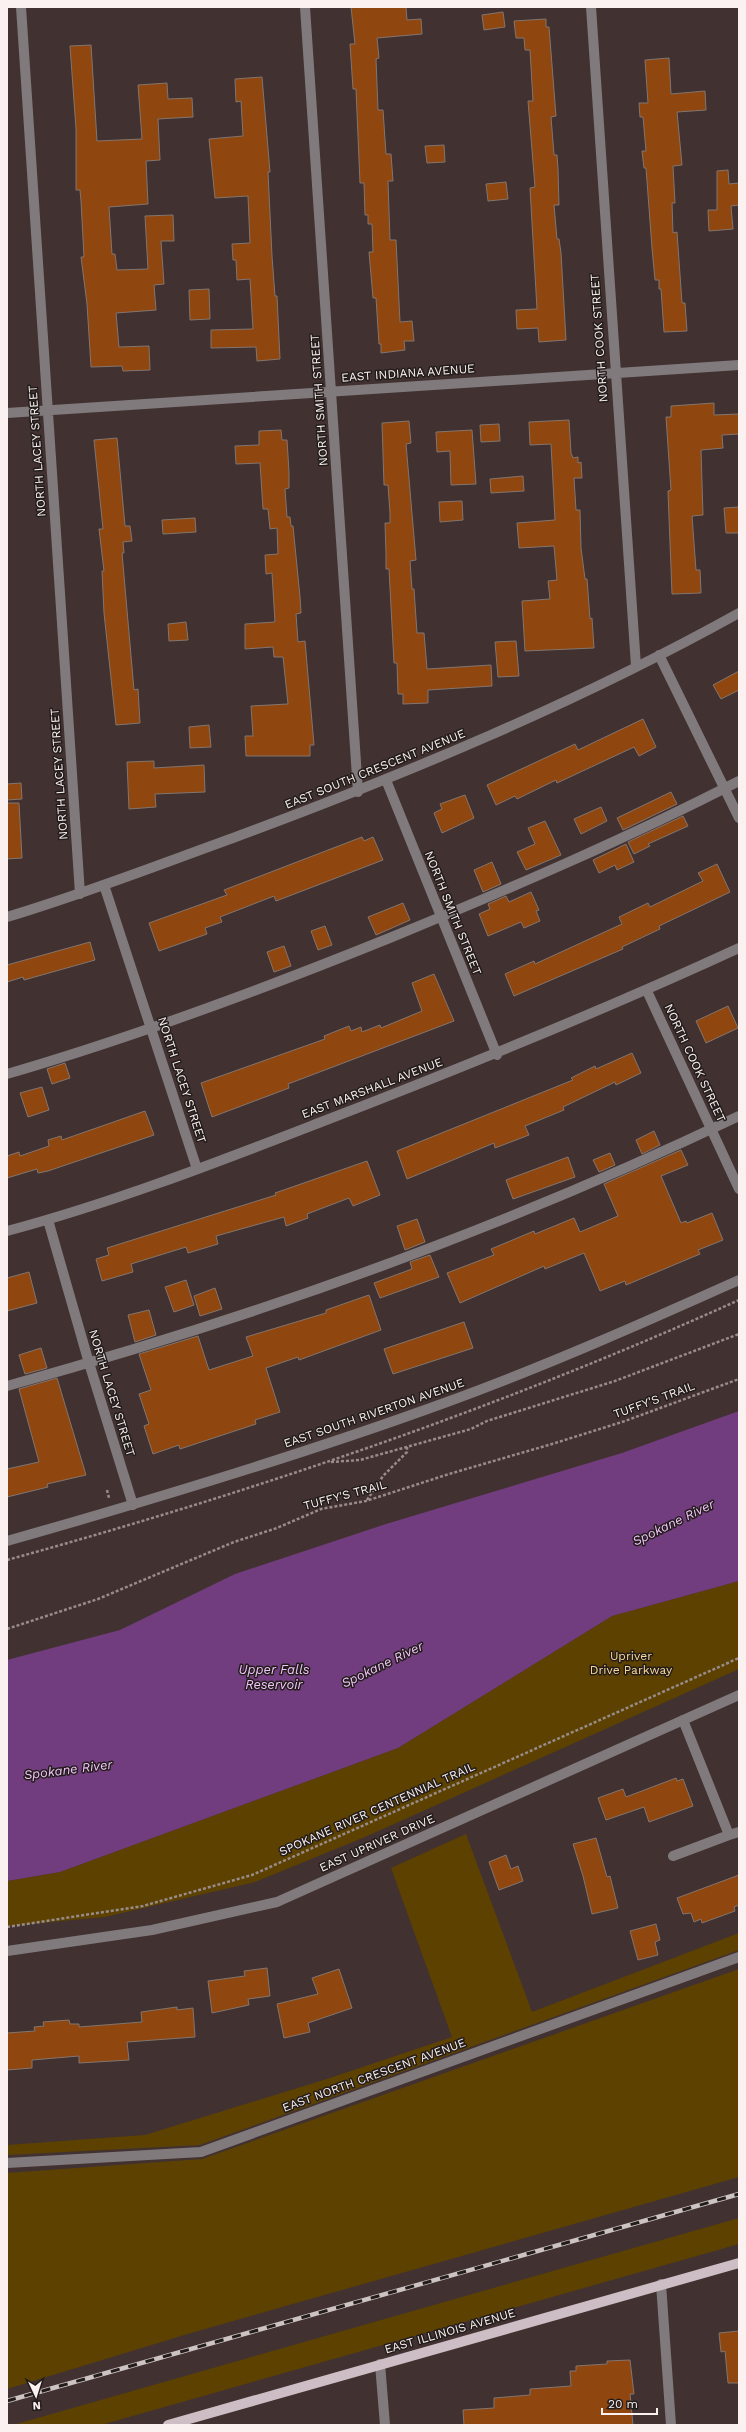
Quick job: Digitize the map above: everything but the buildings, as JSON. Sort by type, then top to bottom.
[{"type":"main road","name":"EAST ILLINOIS AVENUE","points":[[168,2425],[739,2263]]},
{"type":"street","name":"NORTH LACEY STREET","points":[[21,7],[80,894]]},
{"type":"street","name":"NORTH SMITH STREET","points":[[305,7],[358,792]]},
{"type":"street","name":"NORTH COOK STREET","points":[[591,7],[614,372],[636,666]]},
{"type":"street","name":"EAST INDIANA AVENUE","points":[[7,413],[739,365]]},
{"type":"street","name":"EAST SOUTH CRESCENT AVENUE","points":[[7,917],[80,894],[358,792],[498,733],[659,655],[739,613]]},
{"type":"street","points":[[659,655],[739,818]]},
{"type":"street","name":"NORTH SMITH STREET","points":[[386,780],[497,1055]]},
{"type":"street","points":[[7,1074],[151,1027],[298,975],[441,917],[590,853],[739,781]]},
{"type":"street","name":"NORTH LACEY STREET","points":[[104,885],[198,1169]]},
{"type":"street","name":"EAST MARSHALL AVENUE","points":[[7,1231],[48,1220],[198,1169],[497,1055],[647,991],[739,948]]},
{"type":"street","name":"NORTH COOK STREET","points":[[647,991],[739,1189]]},
{"type":"street","points":[[7,1386],[89,1364],[297,1297],[544,1203],[739,1116]]},
{"type":"street","name":"NORTH LACEY STREET","points":[[48,1220],[89,1364],[133,1505]]},
{"type":"street","name":"EAST SOUTH RIVERTON AVENUE","points":[[7,1541],[233,1475],[449,1402],[599,1342],[739,1280]]},
{"type":"street","name":"EAST UPRIVER DRIVE","points":[[7,1951],[152,1930],[277,1902],[739,1695]]},
{"type":"street","points":[[683,1720],[729,1835]]},
{"type":"street","points":[[673,1856],[739,1832]]},
{"type":"street","name":"EAST NORTH CRESCENT AVENUE","points":[[7,2163],[201,2152],[739,1957]]},
{"type":"street","points":[[661,2284],[671,2425]]},
{"type":"street","points":[[380,2364],[385,2425]]},
{"type":"path","points":[[327,1463],[360,1460],[471,1429],[487,1421],[615,1381],[739,1334]]},
{"type":"path","name":"TUFFY'S TRAIL","points":[[7,1630],[98,1599],[234,1542],[277,1528],[295,1518],[321,1509],[366,1501],[625,1421],[739,1379]]},
{"type":"path","points":[[366,1501],[383,1476],[407,1452],[407,1448]]},
{"type":"path","name":"SPOKANE RIVER CENTENNIAL TRAIL","points":[[7,1928],[143,1906],[252,1875],[739,1658]]},
{"type":"green space","name":"Upriver Drive Parkway","points":[[739,1581],[739,1669],[365,1837],[255,1882],[105,1917],[7,1926],[7,1881],[60,1872],[398,1748],[612,1616]]},
{"type":"green space","points":[[466,1834],[532,2012],[739,1933],[739,1950],[200,2145],[7,2155],[7,2145],[145,2135],[330,2078],[452,2037],[391,1868]]},
{"type":"green space","points":[[739,1969],[739,2177],[191,2333],[7,2389],[7,2173],[202,2159]]},
{"type":"green space","points":[[739,2218],[739,2244],[101,2425],[13,2425]]},
{"type":"water","name":"Upper Falls Reservoir","points":[[739,1411],[739,1581],[612,1616],[398,1748],[60,1872],[7,1881],[7,1660],[120,1630],[235,1574],[386,1524],[622,1453]]},
{"type":"railway","points":[[7,2401],[739,2194]]},
{"type":"water label","name":"Spokane River","points":[[673,1522]]},
{"type":"water label","name":"Spokane River","points":[[382,1664]]},
{"type":"water label","name":"Spokane River","points":[[68,1769]]}]
